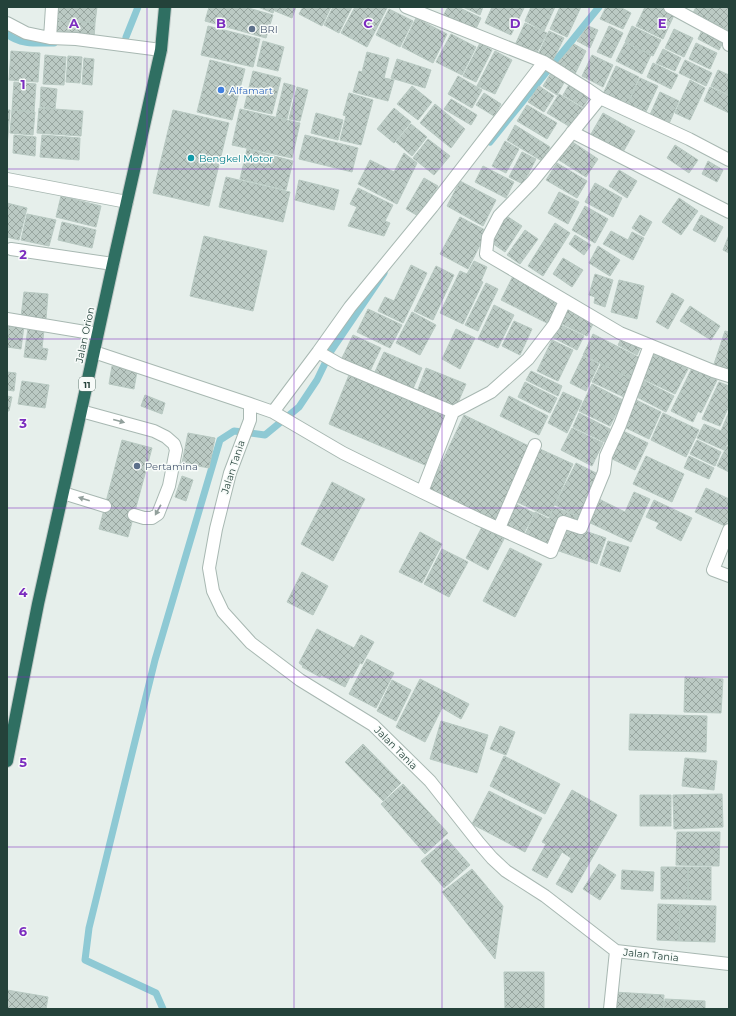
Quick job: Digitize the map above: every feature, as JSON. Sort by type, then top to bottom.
[{"type":"highway","name":"Jalan Orion","points":[[7,761],[38,604],[161,50],[164,7]]},
{"type":"street","points":[[50,38],[52,7]]},
{"type":"street","points":[[406,7],[544,62],[600,98],[689,139],[729,160]]},
{"type":"street","points":[[670,7],[688,11],[729,39],[729,45]]},
{"type":"street","points":[[7,23],[26,33],[50,38],[76,39],[161,50]]},
{"type":"street","points":[[281,417],[319,353],[350,307],[432,207],[544,62]]},
{"type":"street","points":[[600,98],[532,182],[499,216],[488,237],[486,254],[620,333],[713,371],[729,376]]},
{"type":"street","points":[[572,132],[729,212]]},
{"type":"street","points":[[7,178],[127,202]]},
{"type":"street","points":[[11,249],[113,264]]},
{"type":"street","points":[[422,492],[453,412],[491,392],[528,359],[554,325],[565,301]]},
{"type":"street","points":[[7,319],[97,334]]},
{"type":"street","points":[[94,352],[250,404],[281,417],[343,453],[422,492],[551,552],[563,522],[581,528],[604,472],[606,456],[620,425],[650,345]]},
{"type":"street","points":[[319,353],[340,364],[453,412]]},
{"type":"street","name":"Jalan Tania","points":[[250,404],[250,420],[230,473],[216,529],[209,568],[213,591],[223,612],[251,643],[300,680],[373,725],[430,781],[479,843],[506,871],[559,907],[616,951],[729,964]]},
{"type":"street","points":[[81,411],[154,431],[166,437],[174,444],[176,450],[169,486],[158,514],[152,518],[144,518],[134,515]]},
{"type":"street","points":[[499,528],[535,445]]},
{"type":"street","points":[[63,493],[105,506]]},
{"type":"street","points":[[729,530],[713,570],[729,576]]},
{"type":"street","points":[[610,1009],[616,951]]},
{"type":"building","points":[[58,7],[97,7],[95,23],[57,20]]},
{"type":"building","name":"BRI","points":[[209,7],[245,7],[273,15],[266,38],[205,21]]},
{"type":"building","points":[[258,7],[276,7],[273,13]]},
{"type":"building","points":[[276,7],[296,7],[292,18],[275,11]]},
{"type":"building","points":[[303,7],[331,7],[322,26],[299,14]]},
{"type":"building","points":[[333,7],[352,7],[339,33],[324,25]]},
{"type":"building","points":[[355,7],[387,8],[367,47],[341,33]]},
{"type":"building","points":[[448,7],[458,7],[481,18],[475,31],[443,16]]},
{"type":"building","points":[[463,7],[483,7],[480,15]]},
{"type":"building","points":[[492,7],[524,8],[511,35],[485,23]]},
{"type":"building","points":[[531,7],[555,7],[544,31],[525,21]]},
{"type":"building","points":[[560,7],[581,7],[567,37],[550,29]]},
{"type":"building","points":[[606,7],[620,7],[631,13],[623,29],[600,19]]},
{"type":"building","points":[[645,7],[668,7],[676,11],[663,39],[636,26]]},
{"type":"building","points":[[696,7],[729,7],[728,30],[693,13]]},
{"type":"building","points":[[389,9],[413,21],[400,47],[376,35]]},
{"type":"building","points":[[416,18],[447,34],[433,63],[402,47]]},
{"type":"building","points":[[57,20],[95,23],[94,39],[56,36]]},
{"type":"building","points":[[525,23],[547,33],[536,55],[515,45]]},
{"type":"building","points":[[208,26],[260,39],[253,67],[201,55]]},
{"type":"building","points":[[588,26],[598,30],[590,48],[577,41]]},
{"type":"building","points":[[609,26],[623,33],[611,58],[597,52]]},
{"type":"building","points":[[632,26],[661,40],[653,56],[625,42]]},
{"type":"building","points":[[703,28],[725,39],[719,50],[698,39]]},
{"type":"building","points":[[674,29],[693,38],[684,57],[665,48]]},
{"type":"building","points":[[549,31],[564,38],[552,62],[538,55]]},
{"type":"building","points":[[451,34],[476,47],[462,75],[436,62]]},
{"type":"building","points":[[263,41],[284,47],[278,71],[257,66]]},
{"type":"building","points":[[480,43],[492,50],[476,82],[463,76]]},
{"type":"building","points":[[625,43],[651,55],[642,74],[616,61]]},
{"type":"building","points":[[696,43],[717,53],[710,69],[689,59]]},
{"type":"building","points":[[574,44],[586,51],[575,74],[556,65]]},
{"type":"building","points":[[663,49],[681,58],[675,71],[656,63]]},
{"type":"building","points":[[11,51],[40,53],[38,82],[9,80]]},
{"type":"building","points":[[495,51],[512,60],[495,94],[477,86]]},
{"type":"building","points":[[367,52],[389,58],[384,78],[394,80],[388,101],[353,92],[359,71],[362,72]]},
{"type":"building","points":[[45,55],[66,57],[64,85],[43,84]]},
{"type":"building","points":[[592,55],[613,65],[603,87],[582,76]]},
{"type":"building","points":[[68,56],[82,57],[80,83],[66,82]]},
{"type":"building","points":[[84,58],[94,59],[92,85],[82,84]]},
{"type":"building","points":[[397,59],[431,70],[425,88],[391,78]]},
{"type":"building","name":"Alfamart","points":[[210,60],[245,69],[232,120],[197,112]]},
{"type":"building","points":[[685,60],[712,73],[706,86],[679,73]]},
{"type":"building","points":[[653,63],[678,75],[671,89],[647,77]]},
{"type":"building","points":[[616,66],[639,77],[627,105],[603,94]]},
{"type":"building","points":[[718,70],[729,75],[729,95],[711,86]]},
{"type":"building","points":[[253,71],[281,78],[272,114],[244,108]]},
{"type":"building","points":[[551,73],[565,81],[557,95],[543,86]]},
{"type":"building","points":[[458,76],[482,90],[472,108],[448,94]]},
{"type":"building","points":[[640,78],[658,86],[645,114],[627,106]]},
{"type":"building","points":[[690,80],[705,88],[690,120],[675,113]]},
{"type":"building","points":[[14,82],[36,84],[34,112],[12,110]]},
{"type":"building","points":[[284,83],[295,86],[287,119],[276,117]]},
{"type":"building","points":[[570,83],[590,96],[583,107],[563,95]]},
{"type":"building","points":[[412,86],[432,102],[418,120],[397,104]]},
{"type":"building","points":[[539,86],[554,96],[544,112],[528,102]]},
{"type":"building","points":[[41,87],[57,89],[55,109],[40,107]]},
{"type":"building","points":[[297,87],[308,90],[300,121],[289,119]]},
{"type":"building","points":[[710,87],[729,96],[729,113],[704,101]]},
{"type":"building","points":[[660,92],[679,101],[668,126],[649,117]]},
{"type":"building","points":[[349,93],[373,100],[361,145],[340,140],[346,116],[343,115]]},
{"type":"building","points":[[484,93],[501,104],[494,116],[476,105]]},
{"type":"building","points":[[559,94],[584,109],[572,128],[547,113]]},
{"type":"building","points":[[451,99],[477,115],[471,125],[444,109]]},
{"type":"building","points":[[435,104],[465,129],[451,148],[420,123]]},
{"type":"building","points":[[527,105],[557,123],[547,139],[517,121]]},
{"type":"building","points":[[39,108],[83,111],[81,136],[37,133]]},
{"type":"building","points":[[394,108],[411,122],[394,143],[377,129]]},
{"type":"building","points":[[240,109],[300,123],[292,158],[232,145]]},
{"type":"building","points":[[7,110],[10,110],[7,147]]},
{"type":"building","points":[[12,110],[35,112],[33,135],[10,133]]},
{"type":"building","name":"Bengkel Motor","points":[[173,110],[229,123],[209,206],[153,193]]},
{"type":"building","points":[[316,113],[343,120],[338,140],[311,133]]},
{"type":"building","points":[[603,113],[635,131],[623,152],[591,134]]},
{"type":"building","points":[[411,124],[427,137],[412,156],[396,142]]},
{"type":"building","points":[[515,125],[550,147],[542,161],[507,140]]},
{"type":"building","points":[[14,135],[36,137],[35,156],[13,153]]},
{"type":"building","points":[[42,135],[80,138],[79,160],[40,157]]},
{"type":"building","points":[[305,135],[358,148],[352,172],[299,159]]},
{"type":"building","points":[[428,139],[450,156],[434,175],[413,158]]},
{"type":"building","points":[[505,141],[519,149],[506,173],[492,166]]},
{"type":"building","points":[[571,141],[598,159],[586,177],[559,160]]},
{"type":"building","points":[[675,145],[698,160],[689,173],[667,158]]},
{"type":"building","points":[[247,149],[293,161],[286,190],[240,179]]},
{"type":"building","points":[[522,152],[536,159],[523,184],[509,177]]},
{"type":"building","points":[[404,153],[417,163],[397,204],[358,184],[370,160],[394,172]]},
{"type":"building","points":[[708,161],[723,170],[717,182],[702,174]]},
{"type":"building","points":[[557,163],[587,181],[577,198],[546,180]]},
{"type":"building","points":[[483,166],[514,182],[506,198],[475,182]]},
{"type":"building","points":[[619,170],[637,181],[627,198],[609,186]]},
{"type":"building","points":[[226,177],[290,192],[283,222],[219,207]]},
{"type":"building","points":[[424,178],[438,186],[420,217],[406,209]]},
{"type":"building","points":[[299,180],[339,190],[334,210],[295,200]]},
{"type":"building","points":[[460,181],[496,200],[483,226],[447,206]]},
{"type":"building","points":[[595,183],[622,198],[613,217],[585,202]]},
{"type":"building","points":[[358,188],[393,205],[385,221],[390,223],[384,236],[348,226],[357,207],[350,204]]},
{"type":"building","points":[[559,192],[579,202],[568,224],[548,213]]},
{"type":"building","points":[[61,196],[101,206],[96,227],[56,217]]},
{"type":"building","points":[[679,198],[698,211],[681,235],[662,222]]},
{"type":"building","points":[[7,203],[27,208],[19,240],[7,237]]},
{"type":"building","points":[[585,206],[608,219],[595,243],[572,230]]},
{"type":"building","points":[[27,214],[56,220],[49,246],[21,240]]},
{"type":"building","points":[[505,215],[522,226],[505,252],[489,241]]},
{"type":"building","points":[[640,215],[652,222],[644,236],[632,228]]},
{"type":"building","points":[[701,215],[723,227],[715,242],[693,230]]},
{"type":"building","points":[[460,217],[487,231],[468,269],[440,254]]},
{"type":"building","points":[[62,222],[96,230],[92,248],[58,240]]},
{"type":"building","points":[[555,223],[570,233],[543,276],[528,266]]},
{"type":"building","points":[[525,230],[538,239],[520,264],[507,255]]},
{"type":"building","points":[[611,231],[628,240],[632,232],[644,238],[633,260],[603,244]]},
{"type":"building","points":[[575,235],[591,245],[584,255],[569,244]]},
{"type":"building","points":[[729,235],[729,253],[723,250]]},
{"type":"building","points":[[204,236],[267,251],[253,311],[190,296]]},
{"type":"building","points":[[598,246],[620,260],[610,276],[589,263]]},
{"type":"building","points":[[563,258],[583,270],[572,287],[553,274]]},
{"type":"building","points":[[474,261],[487,267],[481,281],[483,282],[463,324],[440,313],[460,271],[467,274]]},
{"type":"building","points":[[411,265],[427,273],[403,323],[378,311],[385,297],[394,301]]},
{"type":"building","points":[[436,266],[454,275],[433,320],[414,311]]},
{"type":"building","points":[[595,274],[613,280],[605,307],[594,303],[595,297],[589,295]]},
{"type":"building","points":[[513,276],[560,300],[549,324],[501,300]]},
{"type":"building","points":[[619,280],[644,286],[637,319],[611,312]]},
{"type":"building","points":[[486,283],[498,289],[478,331],[465,325]]},
{"type":"building","points":[[24,292],[48,294],[46,319],[21,317]]},
{"type":"building","points":[[672,293],[684,300],[668,329],[656,322]]},
{"type":"building","points":[[494,305],[514,315],[498,348],[478,339]]},
{"type":"building","points":[[690,306],[720,326],[711,340],[680,321]]},
{"type":"building","points":[[568,307],[595,320],[587,336],[560,323]]},
{"type":"building","points":[[368,309],[402,325],[390,348],[357,332]]},
{"type":"building","points":[[412,312],[436,325],[420,355],[396,343]]},
{"type":"building","points":[[514,321],[532,329],[520,355],[502,346]]},
{"type":"building","points":[[9,324],[24,326],[21,349],[7,347]]},
{"type":"building","points":[[559,324],[584,336],[577,350],[552,337]]},
{"type":"building","points":[[28,328],[44,330],[42,348],[48,349],[46,360],[24,357]]},
{"type":"building","points":[[456,329],[475,338],[460,369],[442,359]]},
{"type":"building","points":[[725,331],[729,332],[729,372],[713,367]]},
{"type":"building","points":[[593,334],[644,360],[634,380],[583,355]]},
{"type":"building","points":[[353,335],[381,348],[370,371],[342,358]]},
{"type":"building","points":[[622,337],[641,346],[637,355],[618,345]]},
{"type":"building","points":[[552,340],[573,350],[558,381],[537,371]]},
{"type":"building","points":[[652,351],[688,369],[675,394],[639,377]]},
{"type":"building","points":[[384,352],[422,368],[412,391],[374,374]]},
{"type":"building","points":[[583,356],[599,364],[586,391],[570,383]]},
{"type":"building","points":[[601,364],[632,379],[624,397],[592,382]]},
{"type":"building","points":[[112,366],[137,371],[134,389],[109,384]]},
{"type":"building","points":[[426,368],[466,384],[456,407],[417,392]]},
{"type":"building","points":[[692,368],[717,380],[701,413],[698,411],[693,422],[671,411]]},
{"type":"building","points":[[531,371],[562,386],[558,396],[526,380]]},
{"type":"building","points":[[7,372],[16,373],[14,391],[7,390]]},
{"type":"building","points":[[349,375],[445,416],[425,465],[329,424]]},
{"type":"building","points":[[641,379],[674,396],[666,412],[633,395]]},
{"type":"building","points":[[22,381],[49,385],[45,408],[18,404]]},
{"type":"building","points":[[525,382],[557,398],[550,413],[518,397]]},
{"type":"building","points":[[719,382],[729,386],[729,406],[720,426],[702,419]]},
{"type":"building","points":[[592,384],[623,400],[610,426],[579,411]]},
{"type":"building","points":[[563,392],[582,401],[567,433],[548,423]]},
{"type":"building","points":[[145,395],[165,403],[162,414],[141,406]]},
{"type":"building","points":[[7,396],[12,397],[9,411],[7,411]]},
{"type":"building","points":[[509,396],[548,416],[539,435],[500,416]]},
{"type":"building","points":[[634,399],[661,412],[649,439],[622,426]]},
{"type":"building","points":[[729,412],[729,445],[727,444],[724,450],[697,438],[704,424],[721,431]]},
{"type":"building","points":[[579,413],[610,429],[604,442],[573,427]]},
{"type":"building","points":[[663,413],[699,430],[686,457],[651,440]]},
{"type":"building","points":[[464,415],[531,447],[495,524],[428,492]]},
{"type":"building","points":[[572,428],[603,443],[592,466],[561,450]]},
{"type":"building","points":[[621,430],[648,443],[635,470],[608,457]]},
{"type":"building","points":[[188,433],[215,438],[209,468],[182,463]]},
{"type":"building","points":[[122,440],[152,448],[128,537],[99,529]]},
{"type":"building","points":[[697,440],[721,452],[715,466],[690,454]]},
{"type":"building","points":[[727,446],[729,447],[729,472],[717,466]]},
{"type":"building","points":[[540,449],[573,464],[549,517],[517,502]]},
{"type":"building","points":[[646,456],[684,474],[672,502],[633,484]]},
{"type":"building","points":[[689,456],[714,468],[709,479],[684,468]]},
{"type":"building","points":[[576,463],[602,476],[580,518],[555,505]]},
{"type":"building","points":[[182,476],[193,480],[186,501],[175,497]]},
{"type":"building","points":[[332,482],[365,499],[333,561],[301,544]]},
{"type":"building","points":[[706,488],[729,499],[729,518],[725,526],[695,512]]},
{"type":"building","points":[[634,492],[650,499],[631,542],[586,521],[597,498],[625,512]]},
{"type":"building","points":[[654,500],[692,518],[681,541],[656,528],[659,523],[646,517]]},
{"type":"building","points":[[516,504],[534,513],[522,537],[503,528]]},
{"type":"building","points":[[554,507],[584,519],[581,527],[561,525],[550,546],[525,535],[535,512],[549,519]]},
{"type":"building","points":[[564,524],[606,538],[597,564],[556,550]]},
{"type":"building","points":[[482,527],[504,539],[488,570],[466,558]]},
{"type":"building","points":[[420,532],[442,544],[422,583],[399,572]]},
{"type":"building","points":[[608,541],[629,547],[620,572],[600,565]]},
{"type":"building","points":[[510,548],[542,564],[515,617],[483,601]]},
{"type":"building","points":[[442,549],[468,562],[449,597],[424,584]]},
{"type":"building","points":[[302,572],[328,586],[313,615],[287,602]]},
{"type":"building","points":[[317,629],[354,648],[361,635],[374,642],[362,664],[360,663],[345,687],[321,675],[320,677],[302,667],[303,666],[299,663]]},
{"type":"building","points":[[367,659],[394,673],[376,708],[349,694]]},
{"type":"building","points":[[685,677],[723,679],[721,713],[684,712]]},
{"type":"building","points":[[420,679],[469,704],[461,719],[442,708],[425,742],[396,727]]},
{"type":"building","points":[[392,680],[411,690],[396,721],[377,711]]},
{"type":"building","points":[[630,714],[707,716],[706,752],[629,750]]},
{"type":"building","points":[[441,721],[488,735],[477,773],[430,759]]},
{"type":"building","points":[[500,726],[515,732],[506,755],[490,749]]},
{"type":"building","points":[[363,744],[401,783],[383,801],[345,762]]},
{"type":"building","points":[[504,756],[560,784],[545,814],[490,786]]},
{"type":"building","points":[[685,758],[717,761],[714,790],[682,786]]},
{"type":"building","points":[[403,784],[448,833],[425,854],[381,804]]},
{"type":"building","points":[[572,790],[617,815],[572,893],[556,884],[571,858],[562,852],[547,878],[532,870],[546,844],[542,842]]},
{"type":"building","points":[[489,791],[542,818],[525,852],[472,824]]},
{"type":"building","points":[[722,794],[723,827],[674,829],[673,795]]},
{"type":"building","points":[[640,795],[671,795],[671,826],[640,826]]},
{"type":"building","points":[[677,832],[720,832],[719,866],[676,865]]},
{"type":"building","points":[[447,839],[470,865],[444,888],[421,861]]},
{"type":"building","points":[[599,864],[616,875],[600,900],[583,889]]},
{"type":"building","points":[[661,867],[688,867],[688,899],[661,899]]},
{"type":"building","points":[[688,867],[711,867],[711,900],[688,899]]},
{"type":"building","points":[[472,869],[503,906],[495,959],[442,892]]},
{"type":"building","points":[[622,870],[654,872],[653,891],[621,889]]},
{"type":"building","points":[[658,904],[680,905],[679,941],[657,940]]},
{"type":"building","points":[[680,905],[716,906],[715,942],[679,941]]},
{"type":"building","points":[[504,972],[544,972],[544,1009],[505,1009]]},
{"type":"building","points":[[7,990],[48,997],[46,1009],[7,1009]]},
{"type":"building","points":[[614,992],[647,994],[646,1009],[612,1009]]},
{"type":"building","points":[[647,994],[664,995],[663,1009],[646,1009]]},
{"type":"building","points":[[665,999],[705,1001],[705,1009],[664,1009]]},
{"type":"waterway","points":[[126,37],[138,7]]},
{"type":"waterway","points":[[490,142],[599,7]]},
{"type":"waterway","points":[[7,34],[12,38],[23,42],[54,43]]},
{"type":"waterway","points":[[163,1009],[156,993],[85,960],[89,928],[155,660],[220,440],[234,431],[265,435],[299,407],[317,380],[331,351],[384,273]]},
{"type":"place","name":"BRI","points":[[252,29]]},
{"type":"place","name":"Alfamart","points":[[221,90]]},
{"type":"place","name":"Bengkel Motor","points":[[191,158]]},
{"type":"place","name":"Pertamina","points":[[137,466]]}]
